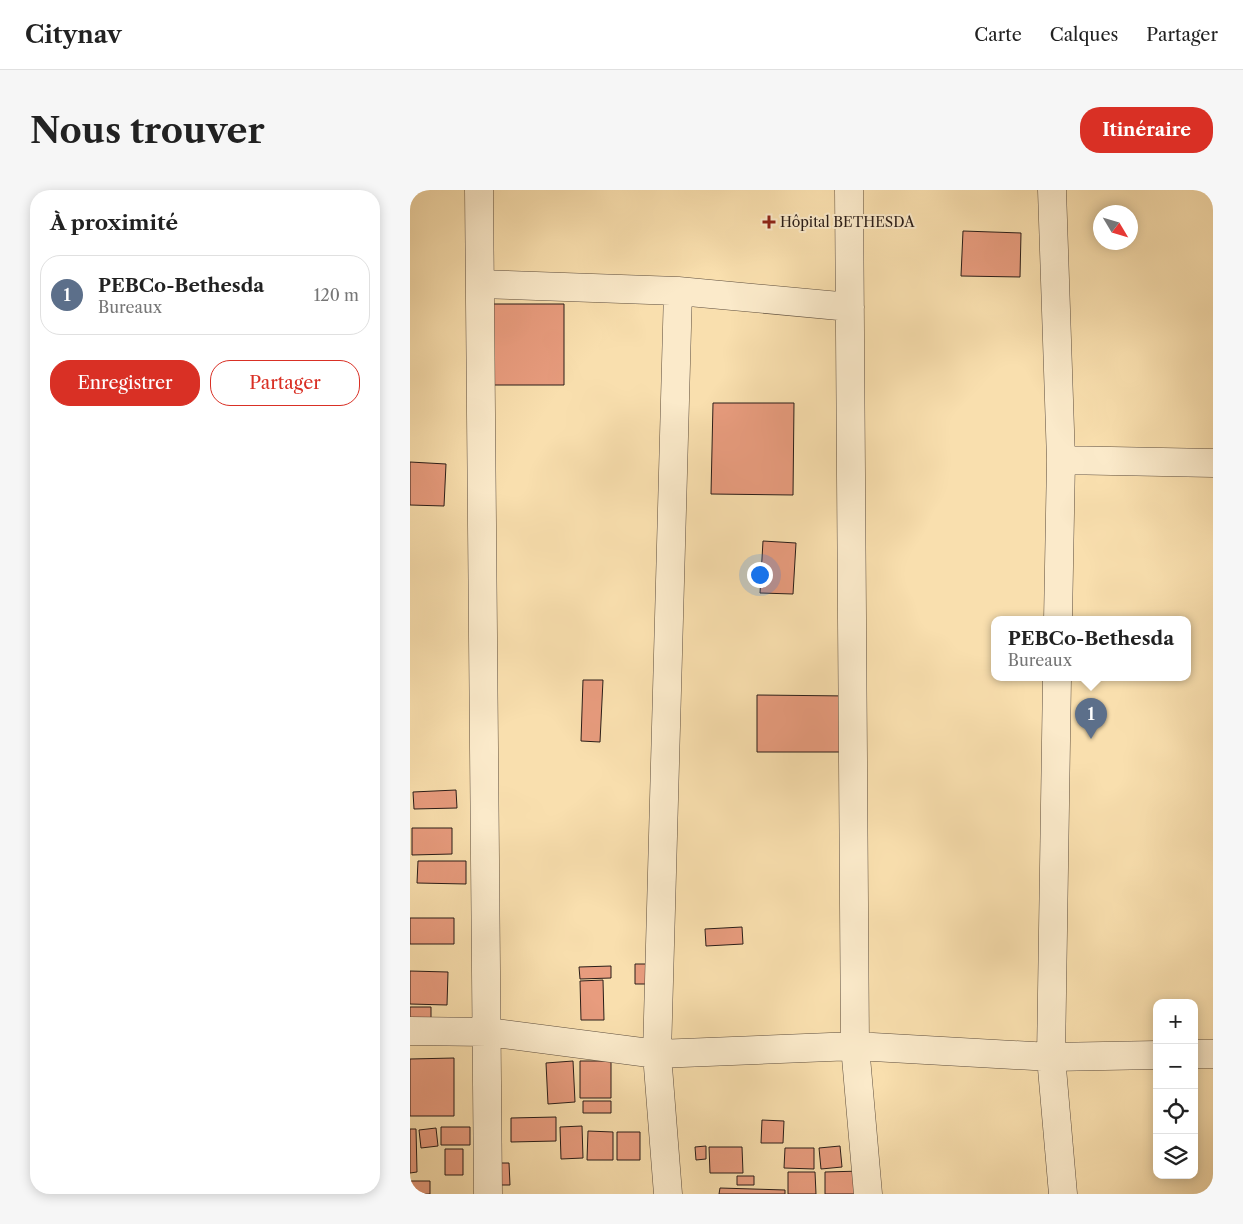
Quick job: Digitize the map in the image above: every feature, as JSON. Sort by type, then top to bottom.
[{"type":"street","points":[[479,190],[488,1194]]},
{"type":"street","points":[[849,190],[855,1046],[868,1194]]},
{"type":"street","points":[[1052,190],[1061,460],[1058,616]]},
{"type":"street","points":[[480,284],[678,290],[850,307]]},
{"type":"street","points":[[668,1194],[656,1054],[678,290]]},
{"type":"street","points":[[1061,460],[1213,463]]},
{"type":"street","points":[[1057,681],[1051,1057],[1063,1194]]},
{"type":"street","points":[[410,1031],[487,1032],[656,1054],[855,1046],[1051,1057],[1153,1055]]},
{"type":"street","points":[[1198,1054],[1213,1054]]},
{"type":"building","points":[[963,231],[1021,233],[1020,277],[961,276]]},
{"type":"building","points":[[488,304],[564,304],[564,385],[488,385]]},
{"type":"building","points":[[713,403],[794,403],[793,495],[711,494]]},
{"type":"building","points":[[410,462],[446,464],[444,506],[410,505]]},
{"type":"building","points":[[763,541],[796,543],[793,594],[760,593]]},
{"type":"building","points":[[583,680],[603,680],[600,742],[581,741]]},
{"type":"building","points":[[757,695],[848,696],[847,752],[757,752]]},
{"type":"building","points":[[456,790],[457,808],[414,809],[413,792]]},
{"type":"building","points":[[412,828],[452,828],[452,854],[412,855]]},
{"type":"building","points":[[418,861],[466,861],[466,884],[417,883]]},
{"type":"building","points":[[410,918],[454,918],[454,944],[410,944]]},
{"type":"building","points":[[742,927],[743,944],[706,946],[705,929]]},
{"type":"building","points":[[635,964],[657,964],[656,984],[635,984]]},
{"type":"building","points":[[611,966],[611,978],[580,979],[579,967]]},
{"type":"building","points":[[410,971],[448,972],[447,1005],[410,1004]]},
{"type":"building","points":[[603,980],[604,1020],[581,1020],[580,981]]},
{"type":"building","points":[[410,1007],[431,1007],[431,1022],[410,1021]]},
{"type":"building","points":[[454,1058],[454,1116],[410,1116],[410,1059]]},
{"type":"building","points":[[573,1061],[575,1102],[548,1104],[546,1063]]},
{"type":"building","points":[[580,1061],[611,1061],[611,1098],[580,1098]]},
{"type":"building","points":[[583,1101],[611,1101],[611,1113],[583,1113]]},
{"type":"building","points":[[556,1117],[556,1141],[511,1142],[511,1118]]},
{"type":"building","points":[[762,1120],[784,1121],[783,1143],[761,1143]]},
{"type":"building","points":[[582,1126],[583,1158],[561,1159],[560,1127]]},
{"type":"building","points":[[441,1127],[470,1127],[470,1145],[441,1145]]},
{"type":"building","points":[[436,1128],[438,1146],[421,1148],[419,1130]]},
{"type":"building","points":[[410,1129],[416,1129],[417,1172],[410,1173]]},
{"type":"building","points":[[588,1131],[613,1132],[613,1160],[587,1160]]},
{"type":"building","points":[[617,1132],[640,1132],[640,1160],[617,1160]]},
{"type":"building","points":[[706,1146],[706,1159],[696,1160],[695,1147]]},
{"type":"building","points":[[840,1146],[842,1167],[821,1169],[819,1148]]},
{"type":"building","points":[[709,1147],[742,1147],[743,1173],[710,1173]]},
{"type":"building","points":[[785,1148],[814,1148],[814,1169],[784,1168]]},
{"type":"building","points":[[445,1149],[463,1149],[463,1175],[445,1175]]},
{"type":"building","points":[[497,1163],[509,1163],[510,1185],[497,1185]]},
{"type":"building","points":[[862,1171],[863,1194],[825,1194],[825,1172]]},
{"type":"building","points":[[788,1172],[815,1172],[816,1194],[788,1194]]},
{"type":"building","points":[[737,1176],[754,1176],[754,1185],[737,1185]]},
{"type":"building","points":[[410,1181],[430,1181],[430,1194],[410,1194]]},
{"type":"building","points":[[720,1188],[785,1190],[785,1194],[719,1194]]},
{"type":"place","name":"Hôpital BETHESDA","points":[[769,222]]},
{"type":"place","name":"PEBCo-Bethesda","points":[[1091,739]]}]
